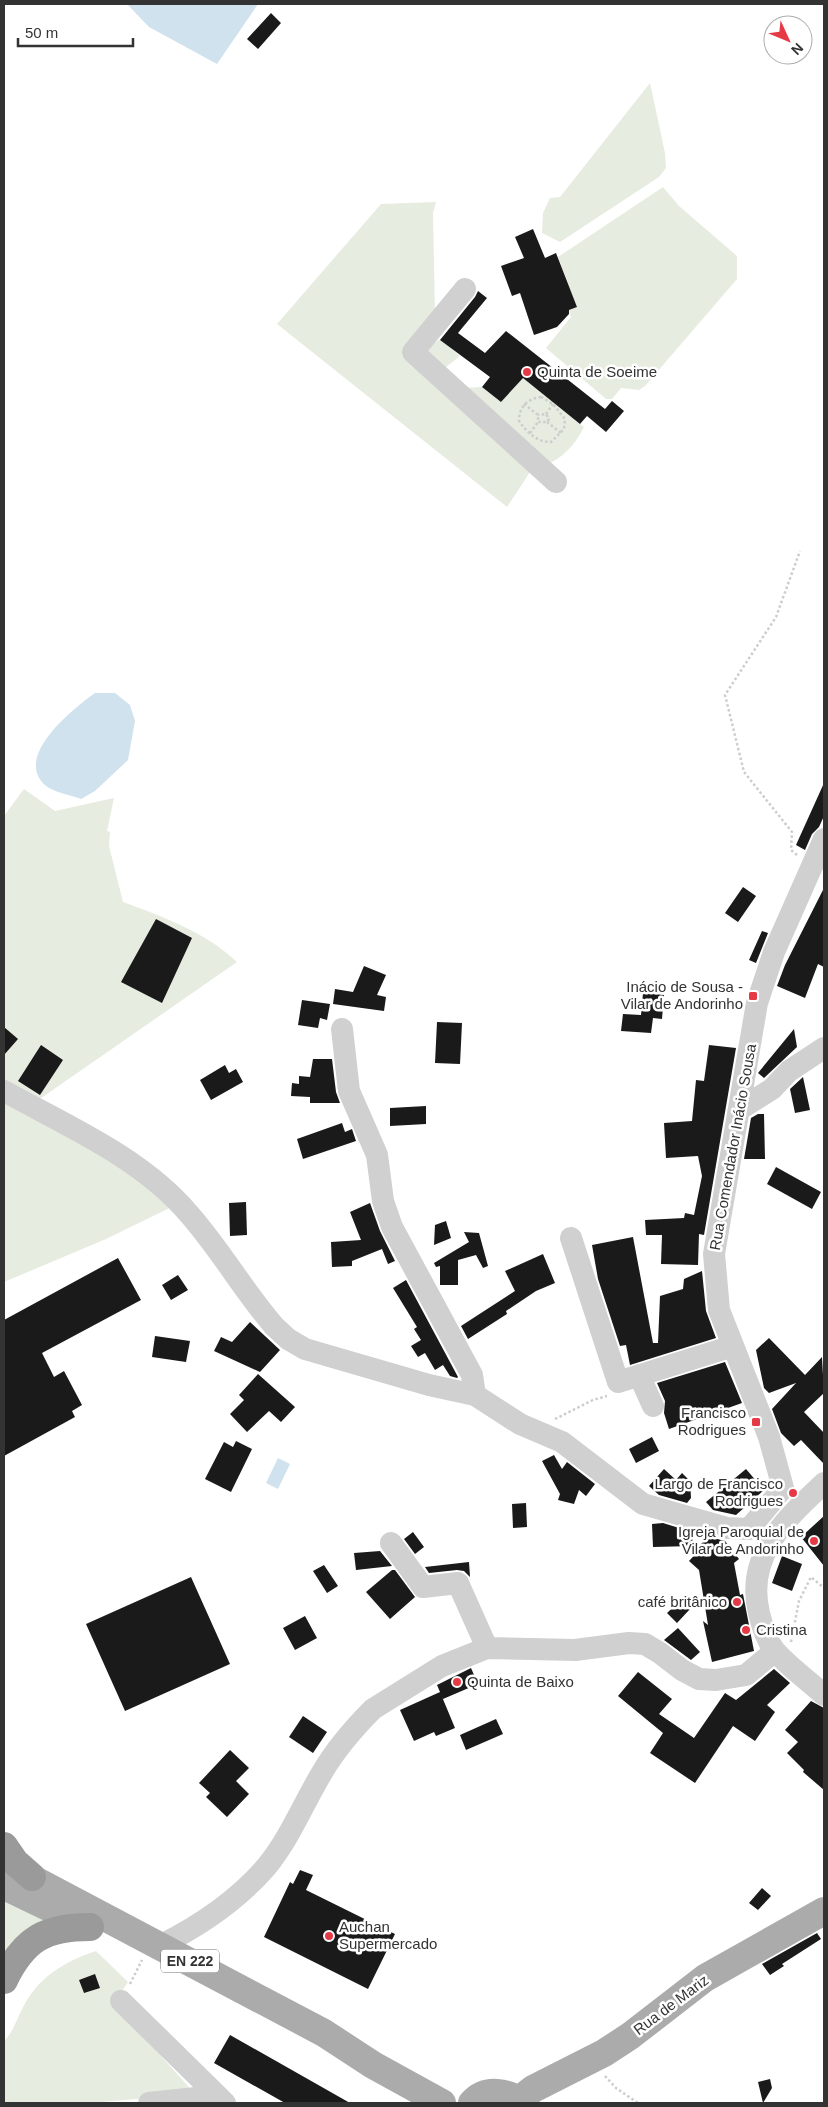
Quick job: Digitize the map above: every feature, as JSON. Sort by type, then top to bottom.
[{"type":"highway","points":[[4,1846],[15,1862],[32,1877]]},
{"type":"highway","points":[[4,1980],[24,1946],[47,1932],[67,1927],[90,1927]]},
{"type":"main road","name":"EN 222","points":[[4,1864],[32,1877],[317,2047],[373,2065],[442,2103]]},
{"type":"main road","name":"EN 222","points":[[4,1886],[90,1927],[153,1950]]},
{"type":"main road","name":"Rua de Mariz","points":[[472,2103],[493,2093],[505,2093],[521,2102],[533,2089],[594,2058],[630,2036],[704,1978],[824,1911]]},
{"type":"street","points":[[465,289],[413,352],[556,482]]},
{"type":"street","name":"Rua Comendador Inácio Sousa","points":[[783,1488],[769,1437],[720,1310],[714,1261],[753,1026],[764,982],[824,839]]},
{"type":"street","points":[[342,1029],[349,1091],[377,1155],[383,1201],[387,1214],[392,1227],[472,1375],[476,1395]]},
{"type":"street","points":[[740,1109],[772,1089],[789,1071],[824,1048]]},
{"type":"street","points":[[4,1091],[125,1160],[164,1190],[189,1213],[261,1311],[288,1339],[305,1349],[327,1357],[429,1385],[476,1395],[520,1424],[562,1442],[623,1491],[643,1504],[727,1528],[749,1529],[766,1546]]},
{"type":"street","points":[[570,1238],[618,1382],[645,1389]]},
{"type":"street","points":[[622,1391],[645,1389],[733,1346]]},
{"type":"street","points":[[824,1483],[802,1503],[766,1546],[756,1576],[756,1600],[764,1632],[781,1656],[824,1695]]},
{"type":"street","points":[[749,1529],[783,1488],[802,1503]]},
{"type":"street","points":[[391,1543],[422,1586],[458,1583],[487,1648]]},
{"type":"street","points":[[153,1950],[186,1933],[228,1905],[268,1865],[324,1769],[373,1709],[442,1666],[487,1648],[575,1650],[629,1643],[645,1644],[660,1652],[682,1670],[699,1679],[716,1680],[746,1675],[781,1656]]},
{"type":"street","points":[[121,2001],[224,2103]]},
{"type":"street","points":[[149,2103],[196,2098],[209,2103]]},
{"type":"path","points":[[541,397],[553,404],[565,419],[564,429],[551,442],[543,442],[530,433],[519,421],[519,413],[524,404],[532,398],[541,397]]},
{"type":"path","points":[[524,404],[538,415],[546,414],[553,404]]},
{"type":"path","points":[[546,414],[549,419],[547,422]]},
{"type":"path","points":[[530,433],[538,422],[538,415]]},
{"type":"path","points":[[538,422],[542,424],[547,422]]},
{"type":"path","points":[[547,422],[561,433]]},
{"type":"path","points":[[800,551],[776,617],[725,694],[744,772],[792,832],[791,850],[812,867]]},
{"type":"path","points":[[556,1418],[593,1400]]},
{"type":"path","points":[[781,1656],[799,1601],[811,1577],[824,1588]]},
{"type":"path","points":[[121,2001],[153,1950]]},
{"type":"path","points":[[594,2058],[604,2075],[616,2088],[638,2103]]},
{"type":"shaded area","points":[[650,83],[665,153],[666,168],[659,177],[560,242],[542,233],[543,213],[550,198],[560,197]]},
{"type":"shaded area","points":[[663,187],[679,206],[737,256],[737,279],[645,386],[639,390],[621,388],[612,399],[606,399],[546,348],[571,317],[569,310],[577,307],[558,257]]},
{"type":"shaded area","points":[[436,202],[433,213],[435,317],[406,354],[532,469],[507,507],[277,324],[381,204]]},
{"type":"shaded area","points":[[440,339],[460,356],[441,371],[421,353]]},
{"type":"shaded area","points":[[523,378],[584,427],[577,440],[568,450],[544,466],[462,388],[482,387],[501,402]]},
{"type":"shaded area","points":[[24,789],[55,811],[114,798],[107,831],[110,832],[109,846],[123,902],[183,926],[225,951],[237,962],[34,1103],[188,1199],[106,1239],[4,1282],[4,816]]},
{"type":"shaded area","points":[[4,1898],[54,1924],[4,1967]]},
{"type":"shaded area","points":[[96,1951],[128,1982],[114,2003],[195,2094],[90,2103],[4,2103],[4,2042],[12,2031],[26,2002],[42,1981],[58,1968]]},
{"type":"water","points":[[127,4],[258,4],[217,64],[149,27]]},
{"type":"water","points":[[95,693],[115,693],[130,705],[135,721],[128,760],[95,791],[81,799],[45,785],[37,773],[36,760],[41,747],[50,734],[74,710]]},
{"type":"water","points":[[278,1458],[290,1464],[278,1489],[266,1483]]},
{"type":"building","points":[[271,13],[281,23],[258,49],[247,39]]},
{"type":"building","points":[[533,229],[545,258],[556,253],[577,307],[569,310],[569,314],[557,327],[534,335],[520,293],[512,296],[501,266],[524,258],[515,237]]},
{"type":"building","name":"Quinta de Soeime","points":[[478,291],[487,298],[458,333],[485,353],[506,331],[605,409],[612,401],[624,411],[606,432],[587,416],[580,424],[523,378],[501,402],[482,387],[490,377],[440,340]]},
{"type":"building","points":[[824,783],[824,816],[819,827],[812,834],[805,850],[796,845]]},
{"type":"building","points":[[743,887],[756,896],[738,922],[725,913]]},
{"type":"building","points":[[824,888],[824,967],[818,964],[805,998],[777,986],[785,965]]},
{"type":"building","points":[[156,919],[192,938],[162,1003],[121,982]]},
{"type":"building","points":[[762,931],[768,933],[756,963],[749,960]]},
{"type":"building","points":[[364,966],[386,975],[377,995],[386,997],[384,1011],[333,1004],[335,989],[353,992]]},
{"type":"building","points":[[643,993],[664,995],[662,1019],[653,1018],[651,1033],[621,1031],[623,1014],[641,1015]]},
{"type":"building","points":[[302,1000],[330,1004],[327,1020],[320,1018],[318,1028],[298,1025]]},
{"type":"building","points":[[437,1022],[462,1023],[460,1064],[435,1063]]},
{"type":"building","points":[[4,1027],[18,1039],[4,1055]]},
{"type":"building","points":[[794,1029],[797,1047],[764,1078],[758,1073]]},
{"type":"building","points":[[41,1045],[63,1060],[40,1095],[18,1081]]},
{"type":"building","points":[[709,1045],[736,1048],[704,1235],[699,1234],[698,1265],[661,1264],[662,1235],[646,1235],[645,1220],[684,1218],[685,1213],[694,1215],[702,1176],[698,1156],[666,1158],[664,1123],[692,1121],[696,1080],[704,1081]]},
{"type":"building","points":[[313,1059],[332,1059],[336,1092],[340,1103],[310,1103],[310,1097],[291,1096],[292,1083],[299,1084],[299,1076],[310,1077]]},
{"type":"building","points":[[225,1065],[229,1073],[236,1069],[243,1082],[211,1100],[200,1080]]},
{"type":"building","points":[[803,1077],[810,1110],[795,1113],[790,1089]]},
{"type":"building","points":[[426,1106],[426,1124],[390,1126],[390,1108]]},
{"type":"building","points":[[758,1114],[764,1114],[765,1159],[744,1159],[751,1118]]},
{"type":"building","points":[[342,1123],[345,1132],[352,1129],[356,1141],[303,1159],[297,1139]]},
{"type":"building","points":[[776,1167],[821,1192],[812,1209],[767,1184]]},
{"type":"building","points":[[246,1202],[247,1235],[230,1236],[229,1203]]},
{"type":"building","points":[[370,1203],[380,1231],[395,1261],[388,1264],[382,1249],[352,1261],[352,1266],[332,1267],[331,1242],[361,1240],[350,1212]]},
{"type":"building","points":[[446,1221],[451,1238],[434,1245],[435,1225]]},
{"type":"building","points":[[464,1232],[479,1233],[488,1266],[483,1268],[476,1255],[458,1260],[458,1285],[440,1285],[440,1266],[436,1267],[434,1263],[469,1242]]},
{"type":"building","points":[[633,1237],[653,1343],[658,1343],[660,1296],[683,1289],[684,1279],[702,1271],[706,1311],[716,1338],[630,1365],[626,1345],[620,1346],[598,1279],[592,1245]]},
{"type":"building","points":[[543,1254],[555,1283],[536,1291],[506,1311],[507,1314],[468,1339],[461,1326],[515,1291],[505,1271]]},
{"type":"building","points":[[118,1258],[141,1300],[42,1353],[54,1377],[64,1371],[82,1405],[72,1411],[75,1417],[4,1456],[4,1320]]},
{"type":"building","points":[[178,1275],[188,1290],[171,1300],[162,1285]]},
{"type":"building","points":[[406,1280],[457,1378],[450,1376],[443,1365],[435,1370],[425,1353],[418,1357],[411,1346],[421,1340],[414,1329],[417,1327],[393,1288]]},
{"type":"building","points":[[250,1322],[280,1350],[260,1372],[214,1351],[221,1337],[232,1342]]},
{"type":"building","points":[[155,1336],[190,1341],[186,1362],[152,1357]]},
{"type":"building","points":[[769,1338],[805,1375],[822,1357],[824,1393],[804,1412],[824,1433],[824,1464],[801,1440],[794,1446],[781,1433],[772,1409],[796,1383],[769,1393],[764,1388],[756,1350]]},
{"type":"building","points":[[725,1362],[742,1403],[669,1429],[664,1413],[665,1401],[657,1383]]},
{"type":"building","points":[[258,1374],[295,1407],[281,1422],[269,1411],[247,1432],[230,1414],[244,1400],[239,1395]]},
{"type":"building","points":[[652,1437],[659,1451],[636,1463],[629,1449]]},
{"type":"building","points":[[236,1441],[252,1449],[231,1492],[205,1479],[224,1442],[233,1447]]},
{"type":"building","points":[[554,1455],[562,1469],[567,1462],[595,1484],[586,1496],[579,1490],[574,1504],[558,1500],[560,1494],[542,1461]]},
{"type":"building","points":[[664,1469],[676,1480],[682,1473],[690,1481],[691,1498],[687,1503],[659,1495],[649,1486]]},
{"type":"building","points":[[746,1469],[764,1490],[736,1515],[713,1510],[706,1502]]},
{"type":"building","points":[[526,1503],[527,1527],[513,1528],[512,1504]]},
{"type":"building","name":"Igreja Paroquial de Vilar de Andorinho","points":[[824,1516],[824,1566],[801,1537]]},
{"type":"building","points":[[663,1523],[692,1532],[693,1546],[653,1547],[652,1524]]},
{"type":"building","points":[[413,1532],[424,1547],[415,1554],[404,1539]]},
{"type":"building","points":[[710,1537],[725,1541],[739,1559],[734,1563],[740,1595],[743,1594],[754,1651],[712,1662],[703,1621],[708,1625],[699,1570],[689,1561],[703,1546],[698,1546]]},
{"type":"building","points":[[380,1551],[392,1566],[356,1570],[354,1553]]},
{"type":"building","points":[[782,1556],[802,1564],[792,1591],[772,1583]]},
{"type":"building","points":[[469,1562],[470,1577],[464,1571],[457,1570],[429,1573],[425,1567]]},
{"type":"building","points":[[324,1565],[338,1586],[327,1593],[313,1571]]},
{"type":"building","points":[[392,1570],[395,1570],[415,1597],[390,1619],[366,1592]]},
{"type":"building","points":[[191,1577],[230,1664],[125,1711],[86,1624]]},
{"type":"building","points":[[682,1599],[691,1608],[677,1623],[667,1613]]},
{"type":"building","points":[[305,1616],[317,1638],[295,1650],[283,1628]]},
{"type":"building","points":[[678,1628],[700,1652],[691,1660],[664,1640]]},
{"type":"building","name":"Quinta de Baixo","points":[[471,1668],[478,1684],[443,1699],[437,1685]]},
{"type":"building","points":[[774,1669],[790,1683],[767,1705],[775,1712],[755,1741],[733,1726],[695,1783],[650,1753],[663,1733],[618,1696],[638,1672],[672,1699],[659,1714],[694,1738],[725,1693],[736,1700]]},
{"type":"building","points":[[440,1692],[455,1728],[436,1736],[434,1732],[414,1741],[400,1710]]},
{"type":"building","points":[[811,1701],[824,1708],[824,1790],[803,1772],[804,1770],[787,1753],[798,1742],[785,1730]]},
{"type":"building","points":[[303,1716],[327,1732],[313,1753],[289,1737]]},
{"type":"building","points":[[496,1719],[503,1734],[466,1750],[460,1735]]},
{"type":"building","points":[[230,1750],[249,1768],[236,1781],[249,1794],[227,1817],[206,1797],[210,1793],[199,1783]]},
{"type":"building","name":"Auchan Supermercado","points":[[300,1870],[313,1875],[306,1890],[395,1934],[368,1989],[264,1937],[290,1882],[293,1884]]},
{"type":"building","points":[[762,1888],[771,1896],[758,1910],[749,1903]]},
{"type":"building","points":[[817,1933],[821,1939],[782,1964],[784,1966],[770,1975],[762,1964]]},
{"type":"building","points":[[95,1974],[100,1988],[84,1993],[79,1980]]},
{"type":"building","points":[[230,2035],[350,2103],[285,2103],[214,2063]]},
{"type":"building","points":[[770,2079],[772,2088],[763,2103],[758,2082]]},
{"type":"place","name":"Quinta de Soeime","points":[[527,372]]},
{"type":"place","name":"Inácio de Sousa - Vilar de Andorinho","points":[[753,996]]},
{"type":"place","name":"Francisco Rodrigues","points":[[756,1422]]},
{"type":"place","name":"Largo de Francisco Rodrigues","points":[[793,1493]]},
{"type":"place","name":"Igreja Paroquial de Vilar de Andorinho","points":[[814,1541]]},
{"type":"place","name":"café britânico","points":[[737,1602]]},
{"type":"place","name":"Cristina","points":[[746,1630]]},
{"type":"place","name":"Quinta de Baixo","points":[[457,1682]]},
{"type":"place","name":"Auchan Supermercado","points":[[329,1936]]}]
